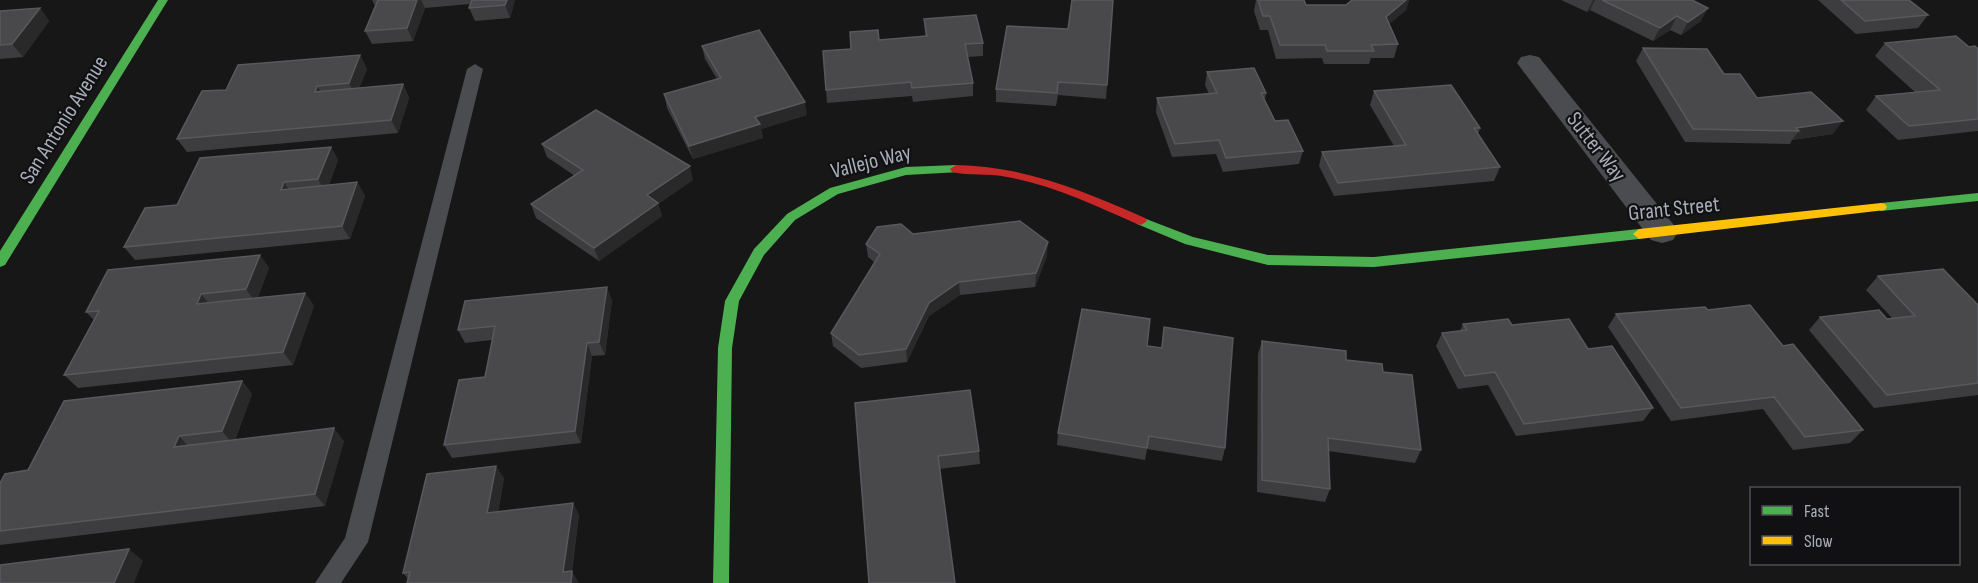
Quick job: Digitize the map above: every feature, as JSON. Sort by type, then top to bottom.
[{"type":"street","name":"San Antonio Avenue","points":[[0,262],[163,0]]},
{"type":"street","name":"Sutter Way","points":[[1530,63],[1662,232]]},
{"type":"street","name":"Vallejo Way","points":[[721,583],[725,348],[732,301],[759,252],[791,217],[834,190],[906,171],[977,168],[1047,181],[1190,241],[1268,260],[1374,261]]},
{"type":"street","name":"Grant Street","points":[[1374,261],[1978,197]]},
{"type":"lane","points":[[327,583],[356,542],[475,69]]},
{"type":"building","points":[[378,0],[417,0],[407,28],[365,31]]},
{"type":"building","points":[[472,0],[507,0],[505,5],[469,8]]},
{"type":"building","points":[[1072,0],[1113,0],[1107,85],[1058,82],[1057,93],[996,89],[1007,26],[1068,29]]},
{"type":"building","points":[[1258,0],[1304,0],[1306,5],[1346,5],[1352,0],[1406,0],[1386,17],[1398,44],[1371,45],[1374,51],[1327,51],[1325,45],[1280,45],[1270,16],[1263,16]]},
{"type":"building","points":[[1602,0],[1692,0],[1708,8],[1688,22],[1677,16],[1660,28]]},
{"type":"building","points":[[1841,0],[1909,0],[1928,15],[1865,21]]},
{"type":"building","points":[[40,8],[12,44],[0,45],[0,11]]},
{"type":"building","points":[[976,15],[983,43],[965,44],[973,83],[912,88],[911,82],[826,90],[823,51],[851,49],[850,32],[878,30],[879,40],[927,36],[924,19]]},
{"type":"building","points":[[759,30],[805,102],[755,117],[760,124],[689,146],[664,94],[721,78],[702,46]]},
{"type":"building","points":[[1956,36],[1969,47],[1975,46],[1978,49],[1978,119],[1909,126],[1876,96],[1940,90],[1885,43]]},
{"type":"building","points":[[1643,48],[1707,49],[1724,74],[1740,74],[1757,98],[1811,92],[1843,121],[1796,128],[1799,131],[1693,129]]},
{"type":"building","points":[[360,55],[349,83],[317,86],[315,92],[403,84],[391,120],[177,139],[202,91],[226,90],[238,65]]},
{"type":"building","points":[[1254,68],[1266,93],[1261,93],[1275,121],[1288,120],[1303,151],[1226,158],[1219,140],[1175,144],[1157,98],[1217,93],[1207,72]]},
{"type":"building","points":[[1451,85],[1480,128],[1474,128],[1500,167],[1338,183],[1322,152],[1406,145],[1374,91]]},
{"type":"building","points":[[596,110],[690,166],[647,195],[658,203],[594,248],[531,204],[583,170],[542,144]]},
{"type":"building","points":[[331,147],[318,179],[284,182],[281,190],[357,182],[342,226],[124,247],[145,208],[177,205],[200,158]]},
{"type":"building","points":[[1020,221],[1048,242],[1036,273],[959,282],[929,303],[906,349],[859,355],[831,333],[880,254],[866,244],[877,227],[901,224],[913,234]]},
{"type":"building","points":[[260,255],[246,289],[201,294],[197,304],[305,293],[283,352],[64,375],[99,311],[86,312],[108,270]]},
{"type":"building","points":[[1943,269],[1978,305],[1978,383],[1887,395],[1820,317],[1879,310],[1887,319],[1915,316],[1878,276]]},
{"type":"building","points":[[607,287],[599,342],[587,343],[575,431],[444,445],[459,380],[485,377],[495,326],[458,330],[465,301]]},
{"type":"building","points":[[1750,305],[1783,346],[1793,344],[1863,430],[1805,437],[1774,397],[1681,408],[1616,314],[1705,307],[1708,310]]},
{"type":"building","points":[[1082,309],[1150,319],[1147,346],[1162,348],[1164,327],[1233,338],[1225,448],[1149,436],[1147,448],[1058,433]]},
{"type":"building","points":[[1508,319],[1512,325],[1569,319],[1588,349],[1612,346],[1653,408],[1524,424],[1495,372],[1465,376],[1442,333],[1467,330],[1463,324]]},
{"type":"building","points":[[1262,341],[1346,351],[1346,360],[1382,364],[1383,372],[1412,375],[1421,450],[1328,438],[1330,489],[1262,480]]},
{"type":"building","points":[[242,381],[222,431],[179,436],[174,447],[334,428],[315,494],[0,531],[0,483],[5,474],[28,470],[64,401]]},
{"type":"building","points":[[970,390],[979,451],[938,456],[955,583],[869,583],[855,403]]},
{"type":"building","points":[[496,466],[487,513],[573,503],[563,572],[572,571],[571,583],[407,583],[410,572],[403,573],[427,474]]},
{"type":"building","points":[[129,549],[114,583],[0,583],[0,565]]},
{"type":"traffic: fast","points":[[0,262],[163,0]]},
{"type":"traffic: fast","points":[[721,583],[725,348],[732,301],[759,252],[791,217],[834,191],[906,171],[956,169]]},
{"type":"traffic: fast","points":[[1881,207],[1978,197]]},
{"type":"traffic: fast","points":[[1141,221],[1190,241],[1268,260],[1374,262],[1639,234]]},
{"type":"traffic: slow","points":[[1639,234],[1881,207]]},
{"type":"traffic: jam","points":[[956,169],[981,169],[1028,177],[1074,192],[1141,221]]}]
